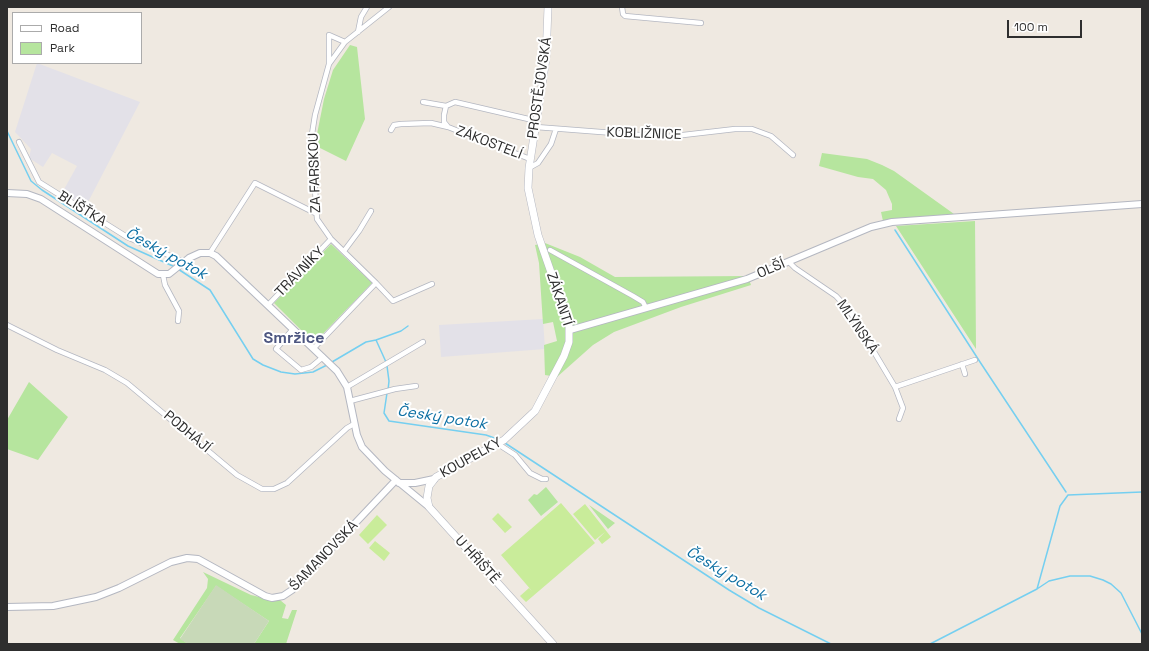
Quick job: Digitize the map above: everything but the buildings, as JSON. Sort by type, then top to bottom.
[{"type":"main road","name":"PROSTĚJOVSKÁ","points":[[529,168],[546,59],[548,7]]},
{"type":"main road","name":"ZÁKANTÍ","points":[[508,438],[538,406],[566,351],[570,330],[535,224],[529,193],[529,168]]},
{"type":"main road","name":"KOUPELKY","points":[[429,507],[428,492],[434,479],[508,438]]},
{"type":"main road","name":"U HŘIŠTĚ","points":[[429,507],[553,644]]},
{"type":"street","points":[[358,32],[358,24],[367,7]]},
{"type":"street","name":"ZA FARSKOU","points":[[344,251],[331,239],[320,225],[315,213],[312,134],[315,115],[329,64],[345,42],[389,7]]},
{"type":"street","points":[[622,7],[623,14],[625,16],[701,23]]},
{"type":"street","points":[[329,64],[329,35],[345,42]]},
{"type":"street","points":[[423,102],[446,106]]},
{"type":"street","name":"ZÁKOSTELÍ","points":[[448,127],[444,117],[446,106],[455,102],[536,124]]},
{"type":"street","name":"ZÁKOSTELÍ","points":[[391,130],[394,125],[401,124],[431,124],[448,127],[530,159]]},
{"type":"street","name":"KOBLIŽNICE","points":[[536,124],[556,129],[666,137],[735,129],[752,129],[771,136],[792,155]]},
{"type":"street","points":[[529,168],[538,162],[551,144],[556,129]]},
{"type":"street","name":"BLÍŠŤKA","points":[[19,142],[39,182],[127,237],[182,264]]},
{"type":"street","points":[[178,321],[179,311],[165,286],[163,275],[173,271],[200,253],[210,253],[255,183],[315,213]]},
{"type":"street","name":"BLÍŠŤKA","points":[[7,193],[27,194],[42,199],[154,272],[163,275]]},
{"type":"street","name":"OLŠÍ","points":[[570,330],[747,279],[871,227],[892,222],[1142,204]]},
{"type":"street","points":[[344,251],[359,231],[371,210]]},
{"type":"street","name":"TRÁVNÍKY","points":[[268,305],[331,239]]},
{"type":"street","points":[[550,250],[643,302],[646,308]]},
{"type":"street","name":"TRÁVNÍKY","points":[[344,251],[393,301],[432,284]]},
{"type":"street","name":"TRÁVNÍKY","points":[[210,253],[216,256],[332,366],[347,387],[354,424],[362,447],[398,482]]},
{"type":"street","name":"MLÝNSKÁ","points":[[789,262],[795,268],[831,292],[844,303],[895,388],[902,408],[898,419]]},
{"type":"street","points":[[314,348],[376,283]]},
{"type":"street","name":"PODHÁJÍ","points":[[7,325],[57,350],[105,370],[127,383],[237,475],[262,488],[274,489],[287,483],[347,428],[354,424]]},
{"type":"street","points":[[293,329],[276,349],[301,370],[311,367],[324,358]]},
{"type":"street","points":[[347,387],[423,342]]},
{"type":"street","points":[[895,388],[975,360]]},
{"type":"street","points":[[962,364],[965,374]]},
{"type":"street","points":[[350,401],[387,392],[395,388],[416,386]]},
{"type":"street","points":[[498,444],[516,455],[530,473],[542,479],[546,479]]},
{"type":"street","name":"KOUPELKY","points":[[398,482],[415,483],[434,479]]},
{"type":"street","points":[[398,482],[429,507]]},
{"type":"street","name":"ŠAMANOVSKÁ","points":[[7,607],[43,607],[79,601],[119,588],[175,560],[187,558],[198,559],[262,595],[272,598],[282,596],[292,590],[398,482]]},
{"type":"shaded area","points":[[37,64],[140,102],[86,206],[62,193],[77,166],[52,153],[43,167],[29,158],[31,149],[15,132]]},
{"type":"shaded area","points":[[543,319],[545,349],[441,357],[439,325]]},
{"type":"green space","points":[[350,45],[357,47],[365,119],[346,161],[316,146],[316,139],[324,99],[333,70]]},
{"type":"green space","points":[[822,153],[867,159],[882,165],[894,171],[954,214],[883,221],[881,212],[892,210],[892,204],[886,190],[873,179],[858,177],[819,166]]},
{"type":"green space","points":[[975,221],[976,349],[896,226]]},
{"type":"green space","points":[[545,243],[580,257],[615,277],[748,276],[751,285],[681,307],[614,332],[593,345],[557,377],[545,375],[544,345],[557,341],[553,322],[543,324],[539,263],[535,245]]},
{"type":"green space","points":[[331,244],[372,283],[314,343],[274,303]]},
{"type":"green space","points":[[29,382],[68,417],[38,460],[7,449],[7,420]]},
{"type":"green space","points":[[546,487],[558,502],[541,516],[528,500],[534,494],[537,495]]},
{"type":"green space","points":[[561,503],[595,543],[526,602],[520,596],[529,588],[532,591],[501,555]]},
{"type":"green space","points":[[585,504],[611,537],[602,544],[598,539],[605,532],[595,540],[573,514]]},
{"type":"green space","points":[[589,505],[615,523],[608,529]]},
{"type":"green space","points":[[498,513],[512,527],[505,533],[492,519]]},
{"type":"green space","points":[[377,515],[387,525],[368,544],[359,535]]},
{"type":"green space","points":[[375,541],[390,553],[384,561],[369,548]]},
{"type":"green space","points":[[203,572],[251,595],[272,600],[280,600],[286,605],[282,618],[288,619],[292,610],[297,610],[286,644],[254,644],[269,621],[216,586],[180,638],[188,644],[180,644],[173,640],[207,588],[208,579]]},
{"type":"green space","points":[[216,585],[269,621],[254,644],[188,644],[180,639]]},
{"type":"waterway","name":"Český potok","points":[[7,131],[31,181],[42,190],[128,246],[175,267]]},
{"type":"waterway","points":[[895,230],[1066,492]]},
{"type":"waterway","name":"Český potok","points":[[178,269],[210,290],[253,359],[263,365],[281,372],[295,374],[313,372],[327,365]]},
{"type":"waterway","points":[[376,340],[401,331],[408,326]]},
{"type":"waterway","name":"Český potok","points":[[332,362],[366,342],[376,340],[386,362]]},
{"type":"waterway","name":"Český potok","points":[[387,366],[389,381],[388,390]]},
{"type":"waterway","name":"Český potok","points":[[387,393],[384,413],[389,421],[486,435],[500,440]]},
{"type":"waterway","name":"Český potok","points":[[505,443],[729,590],[759,608],[831,644]]},
{"type":"waterway","points":[[1037,589],[1060,506],[1068,495],[1142,492]]},
{"type":"waterway","name":"Český potok","points":[[930,644],[1037,589],[1049,581],[1070,576],[1090,576],[1111,584],[1121,593],[1142,634]]},
{"type":"district","name":"Smržice","points":[[294,339]]}]
